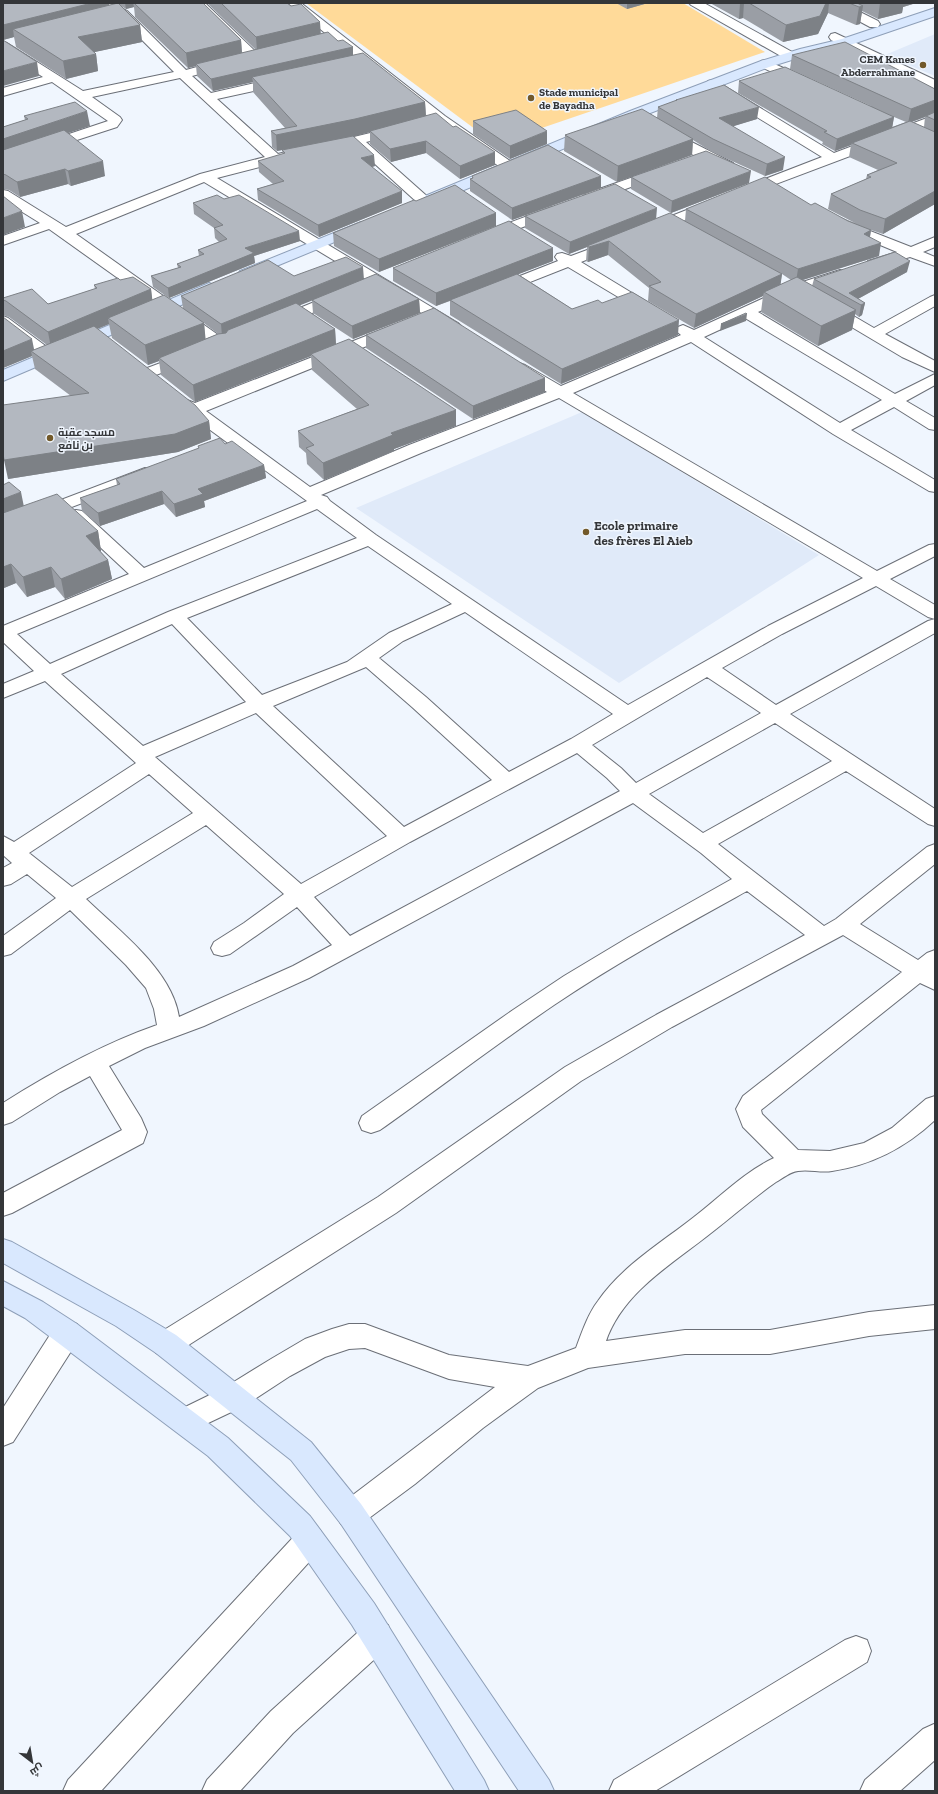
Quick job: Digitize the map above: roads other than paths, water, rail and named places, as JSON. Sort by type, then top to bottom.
[{"type":"main road","points":[[804,52],[817,44],[835,37],[935,4]]},
{"type":"main road","points":[[410,207],[424,201],[461,193],[508,166],[548,149],[765,64],[804,52],[846,42],[935,12]]},
{"type":"main road","points":[[3,376],[49,356],[103,340],[167,306],[374,221]]},
{"type":"main road","points":[[3,1250],[125,1318],[166,1344],[301,1451],[351,1514],[538,1791]]},
{"type":"main road","points":[[3,1293],[34,1310],[67,1333],[185,1421],[218,1447],[300,1526],[377,1636],[473,1791]]},
{"type":"street","points":[[104,3],[123,14],[208,98],[274,158]]},
{"type":"street","points":[[198,3],[253,56]]},
{"type":"street","points":[[294,3],[440,119],[508,166]]},
{"type":"street","points":[[695,3],[790,56]]},
{"type":"street","points":[[833,3],[874,24]]},
{"type":"street","points":[[108,18],[138,10]]},
{"type":"street","points":[[322,40],[337,37]]},
{"type":"street","points":[[835,37],[935,85]]},
{"type":"street","points":[[3,46],[18,41]]},
{"type":"street","points":[[3,46],[81,95],[115,120],[114,122],[3,160]]},
{"type":"street","points":[[81,95],[183,74],[268,52]]},
{"type":"street","points":[[352,65],[367,62]]},
{"type":"street","points":[[765,64],[815,87]]},
{"type":"street","points":[[3,92],[53,78]]},
{"type":"street","points":[[208,98],[291,79]]},
{"type":"street","points":[[712,84],[833,158]]},
{"type":"street","points":[[635,114],[706,156],[739,171]]},
{"type":"street","points":[[425,123],[440,119]]},
{"type":"street","points":[[485,295],[631,237],[664,217],[765,184],[935,119]]},
{"type":"street","points":[[895,123],[922,136]]},
{"type":"street","points":[[319,149],[410,127]]},
{"type":"street","points":[[357,141],[424,201]]},
{"type":"street","points":[[548,149],[562,157]]},
{"type":"street","points":[[65,233],[205,177],[274,158],[296,154]]},
{"type":"street","points":[[685,163],[706,156]]},
{"type":"street","points":[[577,202],[671,168]]},
{"type":"street","points":[[205,177],[317,244],[372,283],[442,312],[468,335]]},
{"type":"street","points":[[602,180],[633,199]]},
{"type":"street","points":[[5,197],[65,233],[167,306],[229,342],[203,352],[141,369],[193,410],[224,442],[315,498],[370,538],[627,714]]},
{"type":"street","points":[[473,242],[504,222],[562,207]]},
{"type":"street","points":[[664,217],[684,229]]},
{"type":"street","points":[[832,219],[852,230],[935,262]]},
{"type":"street","points":[[504,222],[530,238]]},
{"type":"street","points":[[3,241],[51,224]]},
{"type":"street","points":[[347,947],[299,895],[145,760],[3,632],[142,576],[315,498],[360,472],[465,423],[561,392],[747,312],[857,269],[912,252],[935,241]]},
{"type":"street","points":[[550,250],[693,336],[839,430],[935,487]]},
{"type":"street","points":[[264,327],[306,317],[372,283]]},
{"type":"street","points":[[801,292],[935,367]]},
{"type":"street","points":[[874,334],[935,300]]},
{"type":"street","points":[[193,410],[442,312]]},
{"type":"street","points":[[747,312],[935,425]]},
{"type":"street","points":[[3,321],[49,356]]},
{"type":"street","points":[[508,360],[935,613]]},
{"type":"street","points":[[839,430],[894,399],[935,379]]},
{"type":"street","points":[[3,528],[159,468]]},
{"type":"street","points":[[64,505],[142,576]]},
{"type":"street","points":[[3,692],[175,616],[370,538]]},
{"type":"street","points":[[222,948],[252,929],[299,895],[578,744],[627,714],[775,630],[935,549]]},
{"type":"street","points":[[3,878],[14,854],[145,760],[259,704],[354,666],[396,637],[467,604]]},
{"type":"street","points":[[175,616],[259,704],[402,838]]},
{"type":"street","points":[[3,1115],[51,1085],[137,1041],[203,1017],[301,972],[634,794],[935,625]]},
{"type":"street","points":[[366,658],[419,702],[508,782]]},
{"type":"street","points":[[708,668],[847,762],[935,819]]},
{"type":"street","points":[[578,744],[614,773],[634,794],[702,843],[823,937]]},
{"type":"street","points":[[702,843],[847,762]]},
{"type":"street","points":[[6,941],[71,898],[208,814]]},
{"type":"street","points":[[166,1344],[387,1206],[573,1074],[664,1021],[844,925],[935,852]]},
{"type":"street","points":[[14,854],[71,898],[134,959],[156,984],[166,1009],[169,1029]]},
{"type":"street","points":[[371,1122],[412,1095],[468,1053],[572,982],[678,919],[748,880]]},
{"type":"street","points":[[844,925],[930,970]]},
{"type":"street","points":[[793,1161],[752,1120],[748,1109],[752,1103],[838,1037],[883,998],[930,970]]},
{"type":"street","points":[[3,1205],[107,1152],[134,1136],[135,1132],[132,1125],[95,1063]]},
{"type":"street","points":[[587,1356],[597,1328],[607,1309],[628,1283],[758,1181],[793,1161],[828,1161],[852,1158],[871,1151],[891,1141],[904,1132],[935,1106]]},
{"type":"street","points":[[351,1514],[405,1474],[473,1419],[528,1379],[587,1356],[685,1342],[770,1342],[869,1324],[935,1317]]},
{"type":"street","points":[[3,1433],[67,1333]]},
{"type":"street","points":[[185,1421],[233,1397],[323,1343],[354,1335],[365,1336],[449,1366],[528,1379]]},
{"type":"street","points":[[79,1791],[310,1540]]},
{"type":"street","points":[[218,1791],[282,1722],[377,1636]]},
{"type":"street","points":[[625,1791],[856,1651]]},
{"type":"street","points":[[876,1791],[934,1740]]},
{"type":"place","name":"CEM Kanes Abderrahmane","points":[[923,65]]},
{"type":"place","name":"Stade municipal de Bayadha","points":[[531,98]]},
{"type":"place","name":"مسجد عقبة بن نافع","points":[[50,438]]},
{"type":"place","name":"Ecole primaire des frères El Aieb","points":[[586,532]]}]
